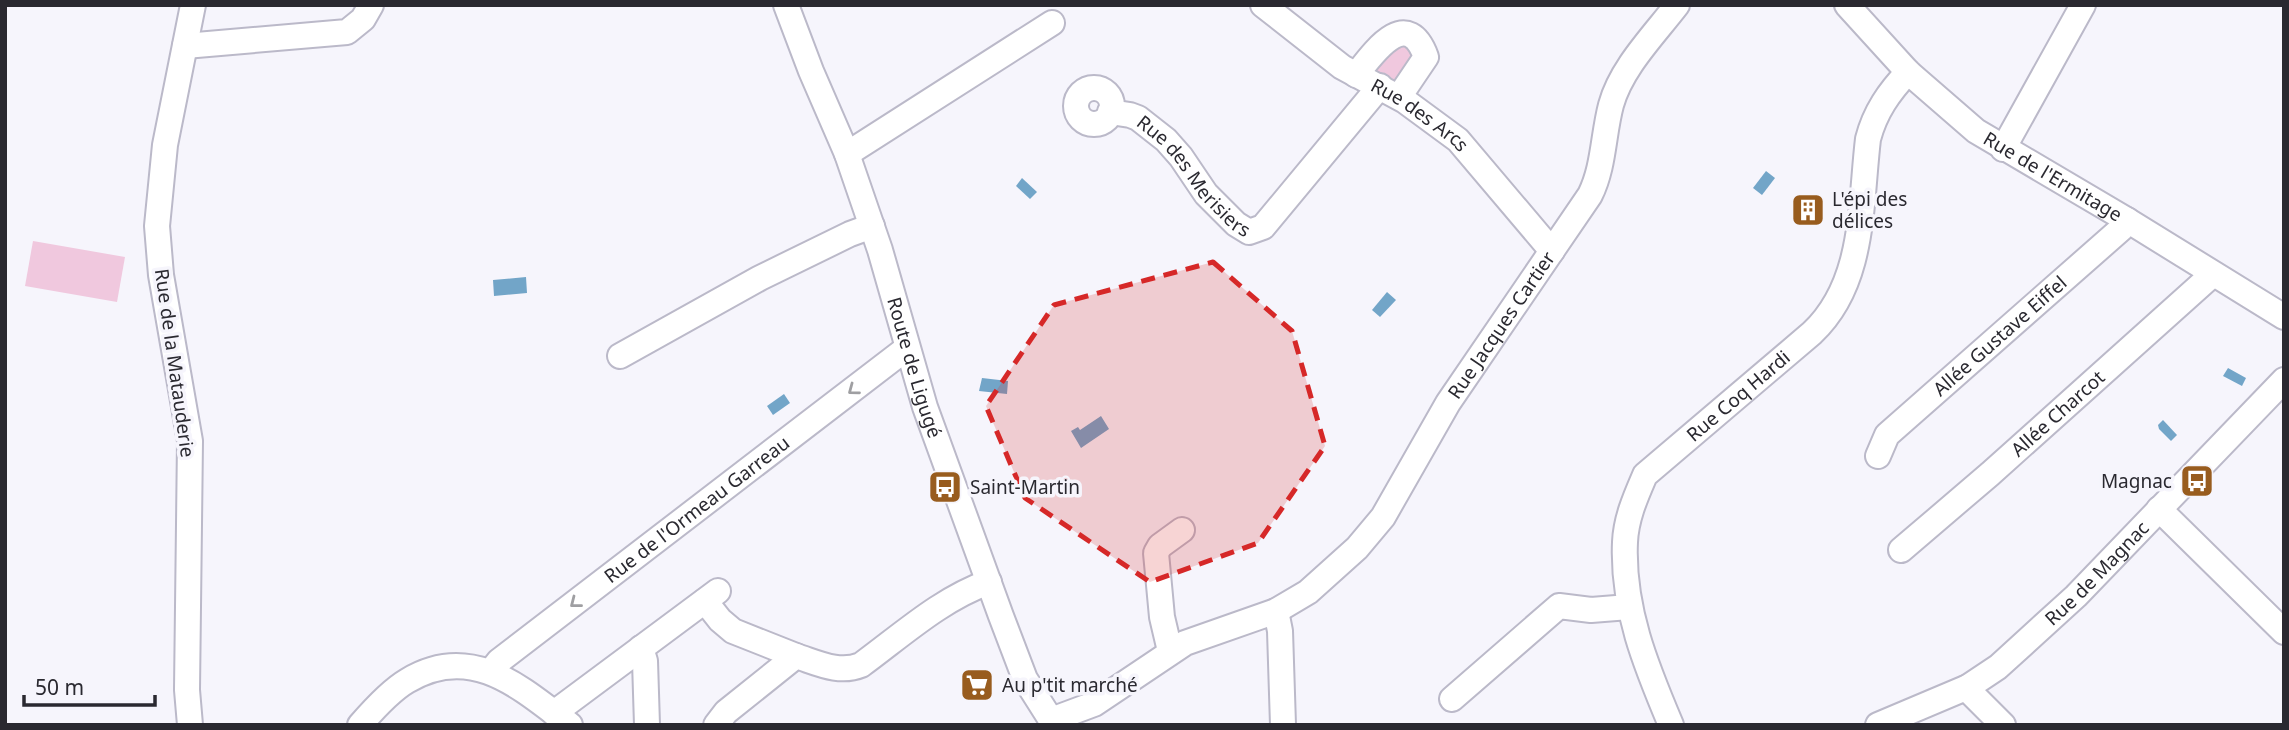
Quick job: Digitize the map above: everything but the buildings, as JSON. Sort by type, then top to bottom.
[{"type":"street","name":"Rue de la Matauderie","points":[[190,725],[187,690],[190,441],[161,275],[157,226],[165,145],[193,5]]},
{"type":"street","points":[[185,46],[347,32],[363,19],[371,5]]},
{"type":"street","name":"Route de Ligugé","points":[[786,5],[847,154],[872,226],[925,407],[989,582],[1025,679],[1051,723]]},
{"type":"street","name":"Rue des Arcs","points":[[1264,5],[1320,50],[1356,75],[1389,92],[1465,146],[1552,251]]},
{"type":"street","name":"Rue Jacques Cartier","points":[[1051,723],[1094,704],[1185,643],[1276,611],[1308,592],[1338,567],[1373,530],[1448,403],[1582,209],[1597,182],[1611,105],[1616,93],[1629,68],[1677,5]]},
{"type":"street","name":"Rue de l'Ermitage","points":[[1847,5],[1908,72],[1976,131],[2284,317]]},
{"type":"street","points":[[2003,149],[2083,5]]},
{"type":"street","points":[[847,154],[1052,23]]},
{"type":"street","points":[[1356,75],[1388,37],[1397,33],[1409,35],[1421,43],[1426,57],[1389,92]]},
{"type":"street","name":"Rue Coq Hardi","points":[[1671,725],[1644,660],[1629,607],[1625,541],[1631,507],[1645,475],[1812,333],[1834,308],[1851,275],[1872,122],[1895,84],[1908,72]]},
{"type":"street","name":"Rue des Merisiers","points":[[1110,112],[1138,118],[1166,140],[1206,194],[1236,224],[1249,232],[1263,227],[1389,92]]},
{"type":"street","name":"Allée Gustave Eiffel","points":[[1878,456],[1887,435],[2121,229],[2127,220]]},
{"type":"street","points":[[620,356],[760,278],[872,226]]},
{"type":"street","name":"Allée Charcot","points":[[1901,550],[2213,274]]},
{"type":"street","name":"Rue de l'Ormeau Garreau","points":[[491,671],[499,661],[907,348]]},
{"type":"street","name":"Rue de Magnac","points":[[1878,725],[1968,687],[2033,638],[2284,380]]},
{"type":"street","points":[[2159,509],[2284,632]]},
{"type":"street","points":[[1170,651],[1162,617],[1156,554],[1160,546],[1182,530]]},
{"type":"street","points":[[359,725],[405,682],[445,666],[467,666],[491,671],[566,712],[641,649],[711,596],[725,626],[796,656],[849,670],[861,665],[947,601],[965,590],[989,582]]},
{"type":"street","points":[[1452,698],[1559,606],[1591,610],[1629,607]]},
{"type":"street","points":[[1276,611],[1280,631],[1283,725]]},
{"type":"street","points":[[641,649],[645,661],[646,725]]},
{"type":"street","points":[[716,725],[726,712],[796,656]]},
{"type":"street","points":[[1968,687],[2003,725]]},
{"type":"highlighted area","points":[[1213,262],[1292,331],[1325,446],[1258,543],[1150,582],[1025,498],[986,406],[1054,305]]},
{"type":"shaded area","points":[[1402,40],[1417,55],[1400,85],[1373,72]]},
{"type":"shaded area","points":[[33,241],[125,257],[117,302],[25,286]]},
{"type":"water","points":[[1766,171],[1775,178],[1762,195],[1753,188]]},
{"type":"water","points":[[1022,178],[1037,192],[1030,199],[1016,186]]},
{"type":"water","points":[[526,277],[527,293],[494,296],[493,280]]},
{"type":"water","points":[[1387,292],[1396,300],[1380,317],[1372,310]]},
{"type":"water","points":[[2228,368],[2246,378],[2242,386],[2223,376]]},
{"type":"water","points":[[982,378],[1008,381],[1007,394],[979,391]]},
{"type":"water","points":[[784,394],[790,403],[773,415],[767,406]]},
{"type":"water","points":[[1101,416],[1109,429],[1081,448],[1071,431],[1078,427],[1080,430]]},
{"type":"water","points":[[2163,420],[2177,435],[2171,441],[2159,429],[2158,425]]},
{"type":"place","name":"L'épi des délices","points":[[1808,210]]},
{"type":"place","name":"Magnac","points":[[2197,481]]},
{"type":"place","name":"Saint-Martin","points":[[945,487]]},
{"type":"place","name":"Au p'tit marché","points":[[977,685]]}]
